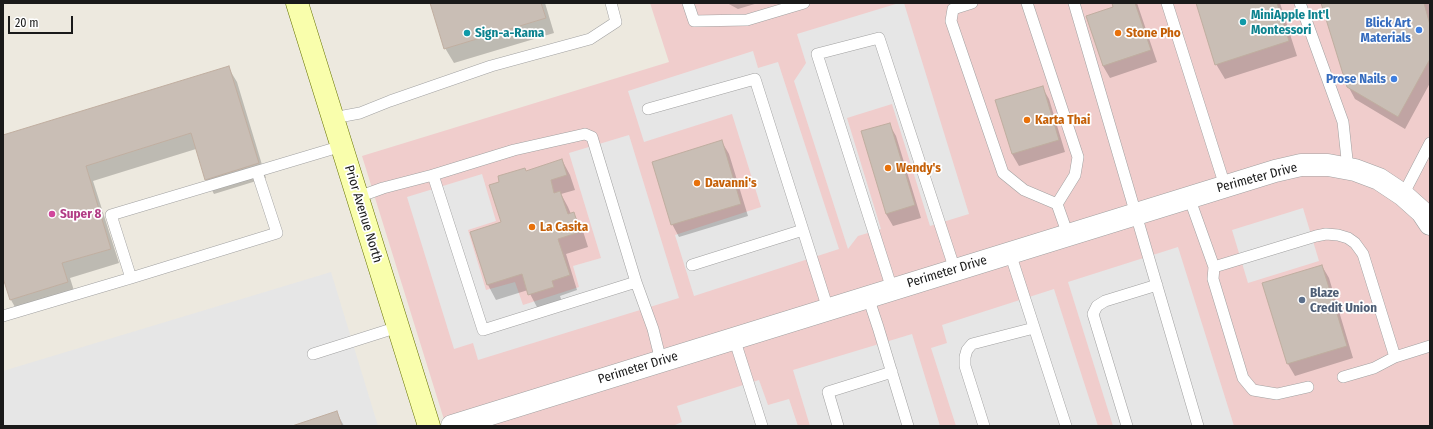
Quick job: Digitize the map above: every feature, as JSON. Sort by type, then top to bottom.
[{"type":"street","name":"Prior Avenue North","points":[[297,3],[429,426]]},
{"type":"street","name":"Perimeter Drive","points":[[452,426],[1189,197],[1275,171],[1301,165],[1328,165],[1348,168],[1379,179],[1403,194],[1422,212],[1430,224]]},
{"type":"lane","points":[[333,118],[360,113],[491,66],[590,39],[616,22],[611,3]]},
{"type":"lane","points":[[688,3],[694,22],[747,20],[804,3]]},
{"type":"lane","points":[[972,3],[953,9],[952,21],[1003,173],[1024,190],[1058,204]]},
{"type":"lane","points":[[1027,3],[1078,157],[1075,175],[1058,204],[1068,235]]},
{"type":"lane","points":[[1074,3],[1198,426]]},
{"type":"lane","points":[[1166,3],[1225,186]]},
{"type":"lane","points":[[1300,3],[1343,122],[1348,168]]},
{"type":"lane","points":[[892,289],[817,54],[879,38],[955,270]]},
{"type":"lane","points":[[648,109],[755,79],[828,309]]},
{"type":"lane","points":[[358,197],[382,188],[433,175],[514,150],[585,134],[592,137],[636,282],[653,329],[661,361]]},
{"type":"lane","points":[[1403,194],[1430,143]]},
{"type":"lane","points":[[131,278],[112,215],[342,146]]},
{"type":"lane","points":[[3,316],[276,233],[257,172]]},
{"type":"lane","points":[[433,175],[484,330],[636,282]]},
{"type":"lane","points":[[1189,197],[1214,267],[1213,279],[1243,378],[1253,390],[1277,394],[1308,387]]},
{"type":"lane","points":[[692,265],[803,230]]},
{"type":"lane","points":[[1214,267],[1316,236],[1326,234],[1348,238],[1355,243],[1363,254],[1395,357]]},
{"type":"lane","points":[[1010,253],[1066,426]]},
{"type":"lane","points":[[1128,426],[1093,314],[1097,306],[1105,301],[1157,285]]},
{"type":"lane","points":[[868,297],[908,426]]},
{"type":"lane","points":[[313,354],[398,327]]},
{"type":"lane","points":[[984,426],[965,366],[967,350],[972,344],[1034,328]]},
{"type":"lane","points":[[734,338],[762,426]]},
{"type":"lane","points":[[1343,377],[1374,368],[1395,357],[1430,346]]},
{"type":"lane","points":[[838,426],[828,392],[892,372]]},
{"type":"shaded area","points":[[650,3],[1430,3],[1430,426],[446,426],[362,156],[669,62]]},
{"type":"shaded area","points":[[899,3],[904,3],[969,214],[930,226],[892,104],[847,118],[881,229],[858,236],[848,249],[794,81],[806,63],[797,34]]},
{"type":"shaded area","points":[[753,51],[758,68],[778,62],[839,249],[694,296],[675,235],[761,207],[732,114],[644,142],[628,91]]},
{"type":"shaded area","points":[[629,135],[679,298],[478,360],[473,343],[454,349],[407,197],[482,174],[496,221],[468,230],[486,290],[515,282],[523,305],[579,287],[573,266],[601,258],[569,153]]},
{"type":"shaded area","points":[[1303,208],[1319,261],[1248,283],[1232,230]]},
{"type":"shaded area","points":[[1178,247],[1234,426],[1113,426],[1068,282]]},
{"type":"shaded area","points":[[331,272],[378,426],[3,426],[3,371]]},
{"type":"shaded area","points":[[1054,289],[1098,426],[956,426],[931,348],[947,343],[942,325]]},
{"type":"shaded area","points":[[912,334],[940,426],[810,426],[793,370]]},
{"type":"shaded area","points":[[759,380],[768,405],[789,399],[798,426],[675,426],[682,422],[677,406]]},
{"type":"building","name":"Sign-a-Rama","points":[[430,3],[541,3],[546,18],[444,49]]},
{"type":"building","name":"Stone Pho","points":[[1112,3],[1135,3],[1151,50],[1103,66],[1086,16],[1113,7]]},
{"type":"building","name":"MiniApple Int'l Montessori","points":[[1196,3],[1277,3],[1289,41],[1215,65]]},
{"type":"building","points":[[1321,3],[1424,3],[1430,25],[1430,59],[1398,117],[1347,87]]},
{"type":"building","name":"Super 8","points":[[229,66],[259,163],[205,180],[191,133],[86,166],[111,249],[62,263],[68,282],[10,300],[3,278],[3,135]]},
{"type":"building","name":"Karta Thai","points":[[1043,86],[1059,140],[1012,154],[995,100]]},
{"type":"building","name":"Wendy's","points":[[890,123],[915,205],[886,214],[861,131]]},
{"type":"building","name":"Davanni's","points":[[722,140],[741,204],[671,225],[652,162]]},
{"type":"building","name":"La Casita","points":[[562,159],[567,175],[551,180],[554,193],[560,191],[568,214],[574,212],[580,232],[558,239],[570,275],[552,281],[554,287],[528,295],[522,274],[487,285],[470,232],[501,222],[489,185],[499,182],[498,176],[525,168],[526,171]]},
{"type":"building","points":[[1322,265],[1347,346],[1287,364],[1262,283]]},
{"type":"building","points":[[337,411],[342,426],[292,426]]},
{"type":"place","name":"MiniApple Int'l Montessori","points":[[1243,22]]},
{"type":"place","name":"Blick Art Materials","points":[[1419,30]]},
{"type":"place","name":"Sign-a-Rama","points":[[467,33]]},
{"type":"place","name":"Stone Pho","points":[[1118,33]]},
{"type":"place","name":"Prose Nails","points":[[1394,79]]},
{"type":"place","name":"Karta Thai","points":[[1027,120]]},
{"type":"place","name":"Wendy's","points":[[888,168]]},
{"type":"place","name":"Davanni's","points":[[697,183]]},
{"type":"place","name":"Super 8","points":[[52,214]]},
{"type":"place","name":"La Casita","points":[[532,227]]},
{"type":"place","name":"Blaze Credit Union","points":[[1302,300]]}]
